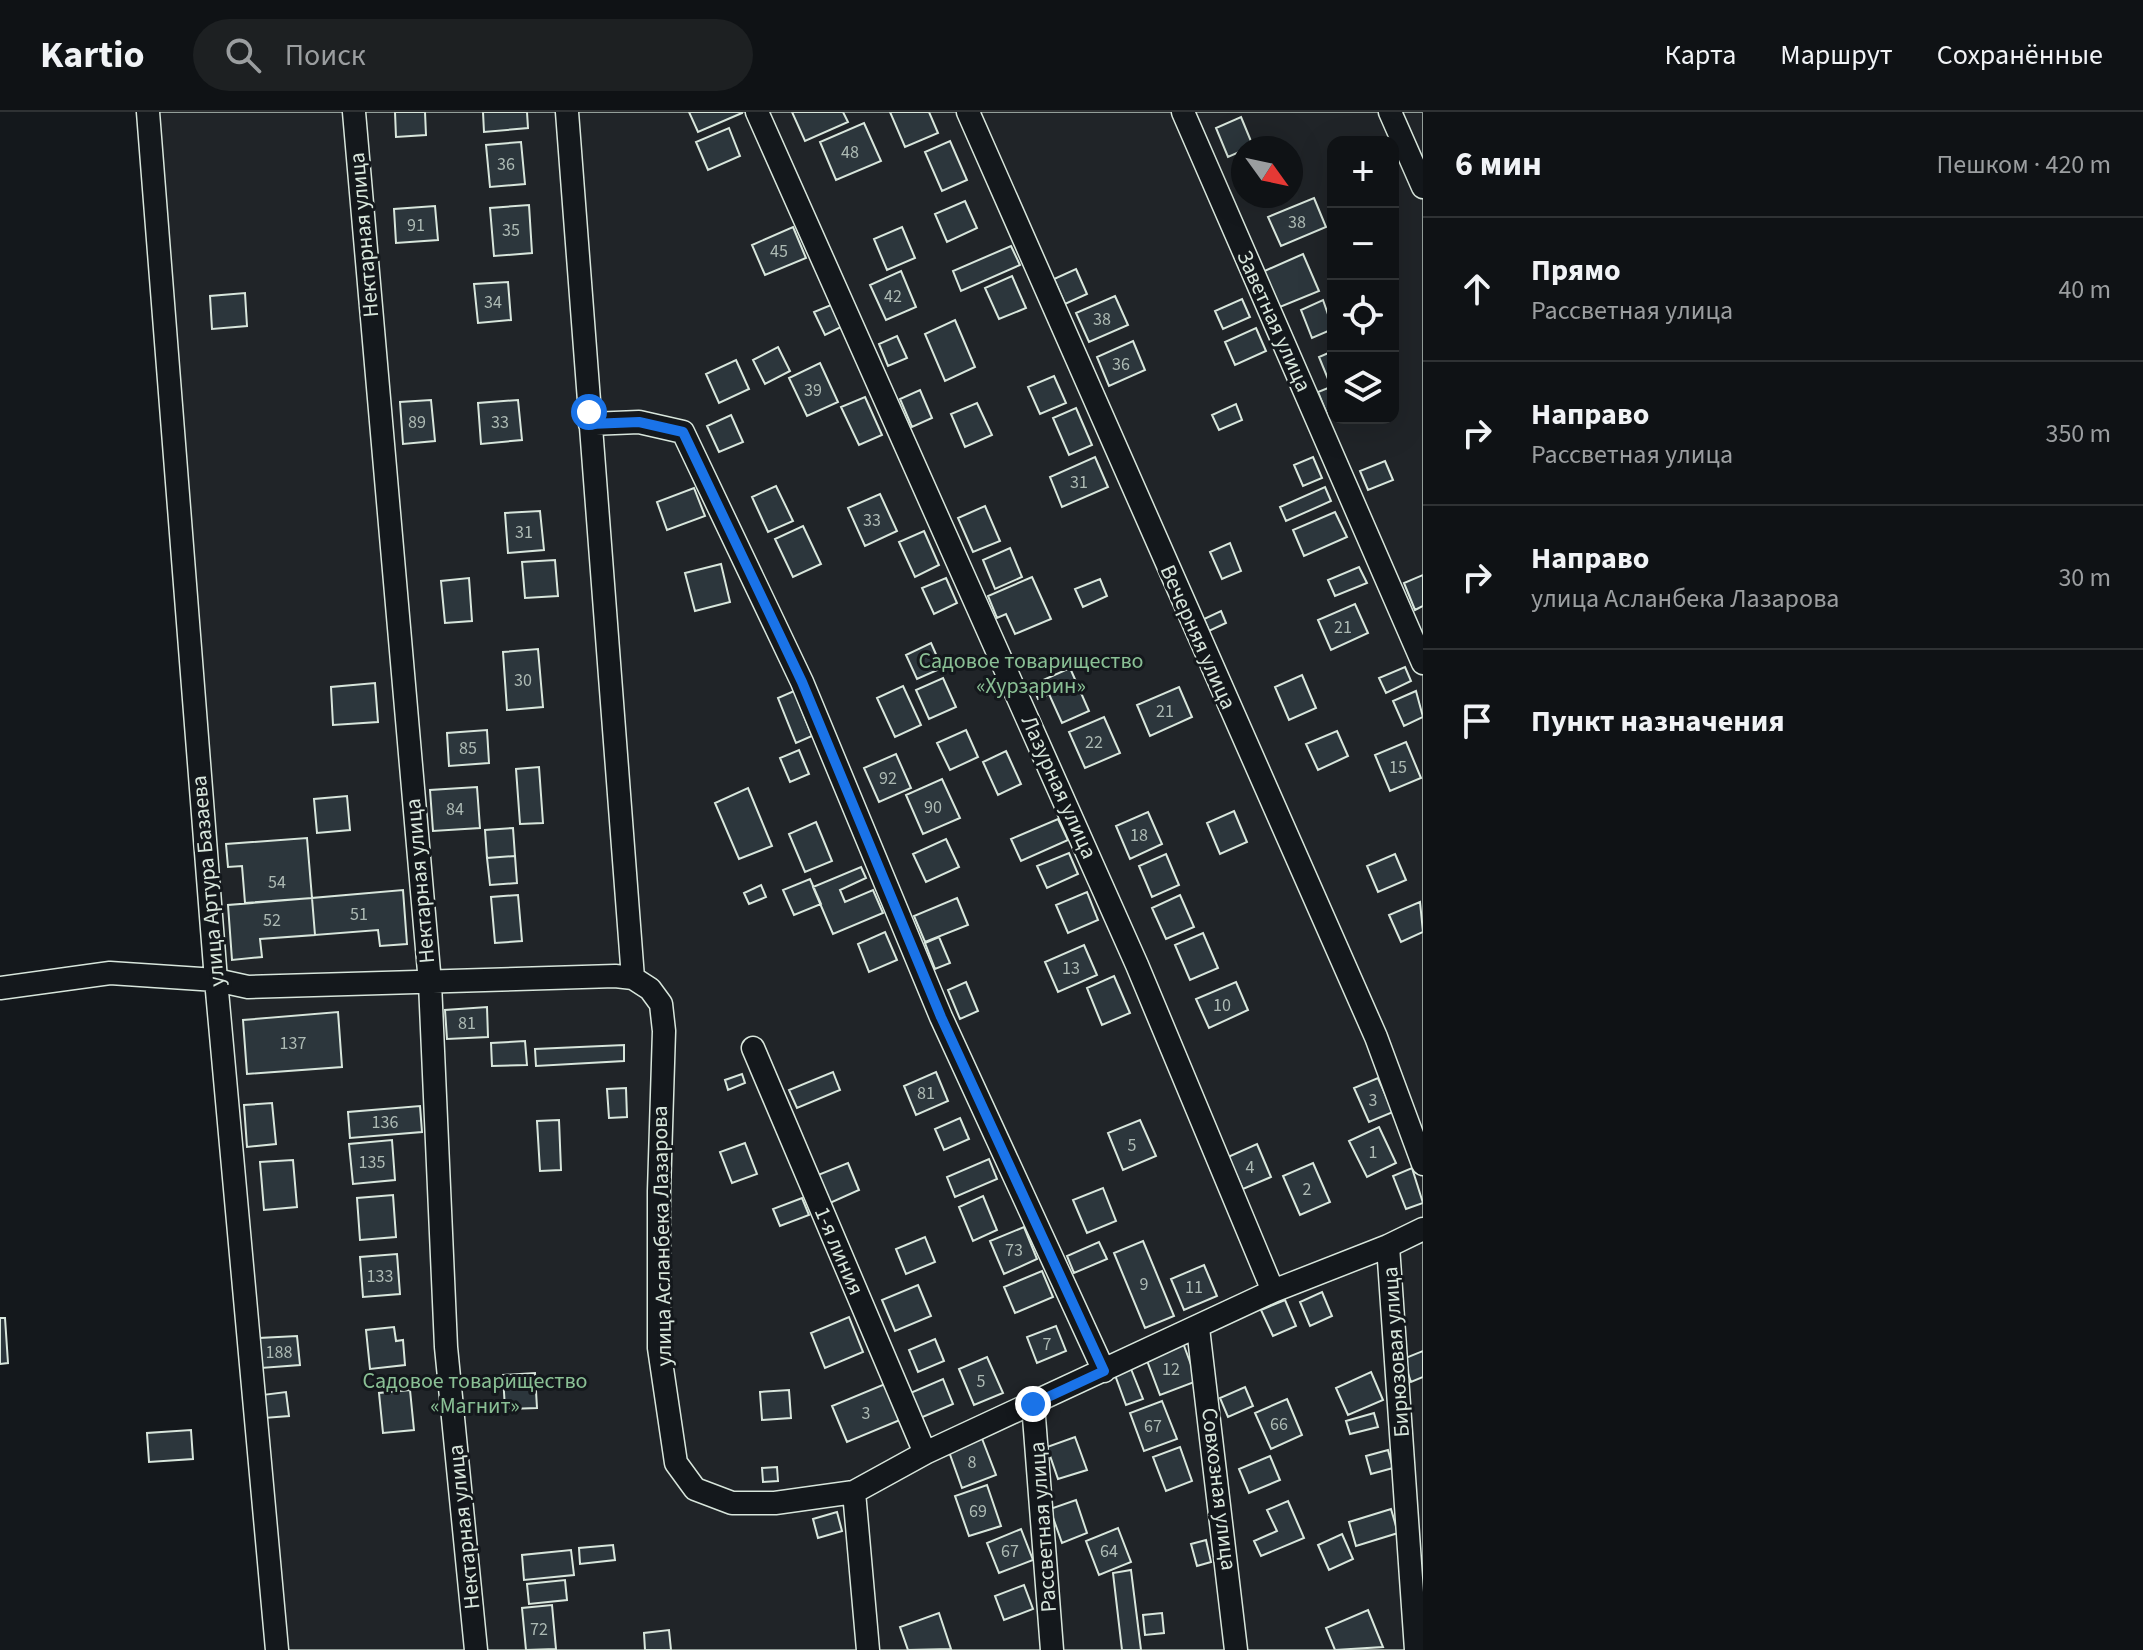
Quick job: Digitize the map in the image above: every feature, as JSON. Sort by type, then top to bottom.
[{"type":"street","name":"улица Артура Базаева","points":[[148,112],[216,980],[277,1650]]},
{"type":"street","name":"Нектарная улица","points":[[354,112],[430,983],[446,1347],[476,1650]]},
{"type":"street","points":[[0,988],[110,973],[216,980],[248,987],[633,978],[567,112]]},
{"type":"street","name":"Лазурная улица","points":[[757,112],[1137,965],[1273,1291]]},
{"type":"street","name":"Вечерняя улица","points":[[968,112],[1376,1037],[1423,1164]]},
{"type":"street","name":"Заветная улица","points":[[1183,112],[1423,663]]},
{"type":"street","points":[[1390,112],[1423,187]]},
{"type":"street","points":[[590,424],[639,422],[683,432],[802,682],[941,1017],[1104,1371]]},
{"type":"street","name":"улица Асланбека Лазарова","points":[[633,978],[650,989],[661,1004],[664,1031],[659,1191],[659,1348],[676,1463],[695,1489],[732,1503],[775,1503],[854,1492],[925,1453],[1273,1291],[1423,1229]]},
{"type":"street","name":"1-я линия","points":[[753,1048],[925,1453]]},
{"type":"street","name":"Бирюзовая улица","points":[[1388,1246],[1416,1650]]},
{"type":"street","name":"Совхозная улица","points":[[1198,1328],[1236,1650]]},
{"type":"street","name":"Рассветная улица","points":[[1033,1404],[1052,1650]]},
{"type":"street","points":[[854,1492],[868,1650]]},
{"type":"green space","name":"Садовое товарищество «Хурзарин»","points":[[142,112],[1423,112],[1423,1650],[268,1650]]},
{"type":"building","points":[[395,112],[425,112],[426,135],[396,137]]},
{"type":"building","points":[[483,112],[527,112],[528,128],[484,132]]},
{"type":"building","points":[[689,112],[742,112],[742,113],[698,132]]},
{"type":"building","points":[[792,112],[843,112],[848,122],[805,141]]},
{"type":"building","points":[[890,112],[929,112],[938,133],[905,147]]},
{"type":"building","points":[[1241,117],[1249,136],[1231,136],[1231,156],[1228,157],[1216,128]]},
{"type":"building","points":[[864,123],[881,161],[836,180],[820,142]]},
{"type":"building","points":[[729,128],[740,156],[708,170],[696,142]]},
{"type":"building","points":[[950,141],[967,180],[942,191],[925,152]]},
{"type":"building","points":[[521,142],[525,184],[490,187],[486,145]]},
{"type":"building","points":[[1314,198],[1326,227],[1281,246],[1268,217],[1290,208],[1303,208],[1303,203]]},
{"type":"building","points":[[965,201],[977,228],[947,242],[935,214]]},
{"type":"building","points":[[529,205],[532,253],[494,256],[490,208]]},
{"type":"building","points":[[435,206],[438,240],[396,243],[394,209]]},
{"type":"building","points":[[793,227],[806,258],[765,275],[752,245]]},
{"type":"building","points":[[902,227],[915,258],[887,270],[874,239]]},
{"type":"building","points":[[1011,246],[1020,265],[961,291],[953,271]]},
{"type":"building","points":[[1303,254],[1319,291],[1275,309],[1260,273]]},
{"type":"building","points":[[1076,269],[1087,294],[1065,304],[1054,279]]},
{"type":"building","points":[[901,271],[916,307],[886,320],[870,285]]},
{"type":"building","points":[[1012,276],[1026,308],[999,319],[985,288]]},
{"type":"building","points":[[508,282],[511,320],[478,323],[474,284]]},
{"type":"building","points":[[245,293],[247,326],[212,329],[210,296]]},
{"type":"building","points":[[1115,296],[1128,325],[1089,342],[1076,313]]},
{"type":"building","points":[[1242,299],[1250,317],[1223,329],[1215,311]]},
{"type":"building","points":[[1323,300],[1327,312],[1327,332],[1312,338],[1301,310]]},
{"type":"building","points":[[831,305],[841,327],[825,335],[814,312]]},
{"type":"building","points":[[955,320],[975,367],[945,381],[925,334]]},
{"type":"building","points":[[1256,328],[1266,351],[1235,365],[1225,342]]},
{"type":"building","points":[[897,336],[907,358],[888,366],[879,344]]},
{"type":"building","points":[[1133,341],[1145,370],[1109,386],[1097,357]]},
{"type":"building","points":[[778,347],[790,371],[765,384],[753,360]]},
{"type":"building","points":[[1327,354],[1327,377],[1319,357]]},
{"type":"building","points":[[736,360],[749,389],[719,403],[706,374]]},
{"type":"building","points":[[820,363],[838,402],[807,416],[789,378]]},
{"type":"building","points":[[1054,376],[1066,403],[1040,414],[1028,387]]},
{"type":"building","points":[[1327,388],[1327,414],[1318,392]]},
{"type":"building","points":[[920,390],[932,418],[912,427],[900,399]]},
{"type":"building","points":[[865,397],[882,435],[859,445],[841,407]]},
{"type":"building","points":[[431,400],[435,441],[403,444],[400,402]]},
{"type":"building","points":[[518,400],[522,440],[481,444],[478,403]]},
{"type":"building","points":[[977,403],[992,435],[965,447],[951,414]]},
{"type":"building","points":[[1236,404],[1242,420],[1219,430],[1212,415]]},
{"type":"building","points":[[1076,408],[1092,445],[1069,455],[1053,418]]},
{"type":"building","points":[[731,415],[743,442],[719,452],[707,426]]},
{"type":"building","points":[[1095,457],[1108,487],[1062,507],[1050,477]]},
{"type":"building","points":[[1313,457],[1322,478],[1303,486],[1294,465]]},
{"type":"building","points":[[1385,461],[1393,480],[1368,490],[1360,471]]},
{"type":"building","points":[[776,486],[793,521],[768,532],[752,497]]},
{"type":"building","points":[[1325,487],[1331,501],[1286,521],[1280,507]]},
{"type":"building","points":[[694,488],[705,516],[667,530],[657,502]]},
{"type":"building","points":[[880,494],[897,531],[865,546],[848,508]]},
{"type":"building","points":[[985,506],[1000,541],[973,552],[958,518]]},
{"type":"building","points":[[540,511],[544,550],[508,553],[505,513]]},
{"type":"building","points":[[1335,512],[1347,537],[1304,556],[1293,530]]},
{"type":"building","points":[[803,526],[821,564],[793,577],[775,539]]},
{"type":"building","points":[[924,531],[939,565],[915,577],[899,542]]},
{"type":"building","points":[[1230,543],[1241,571],[1222,579],[1210,552]]},
{"type":"building","points":[[1010,548],[1022,577],[995,589],[983,560]]},
{"type":"building","points":[[555,560],[558,596],[525,598],[522,562]]},
{"type":"building","points":[[721,564],[730,602],[695,611],[685,573]]},
{"type":"building","points":[[1359,567],[1367,583],[1335,596],[1328,580]]},
{"type":"building","points":[[1423,575],[1423,606],[1415,610],[1404,583]]},
{"type":"building","points":[[1032,577],[1051,619],[1015,634],[1006,614],[997,618],[988,596]]},
{"type":"building","points":[[469,578],[472,621],[445,623],[441,581]]},
{"type":"building","points":[[946,578],[957,603],[934,614],[922,588]]},
{"type":"building","points":[[1100,579],[1107,596],[1083,607],[1075,589]]},
{"type":"building","points":[[1355,604],[1368,633],[1331,650],[1318,620]]},
{"type":"building","points":[[1221,611],[1226,623],[1209,631],[1204,619]]},
{"type":"building","points":[[931,643],[942,668],[917,679],[906,655]]},
{"type":"building","points":[[538,649],[543,707],[507,710],[503,652]]},
{"type":"building","points":[[1405,667],[1411,681],[1386,693],[1379,678]]},
{"type":"building","points":[[1070,668],[1089,711],[1062,723],[1049,694],[1038,699],[1032,685]]},
{"type":"building","points":[[1302,675],[1316,708],[1289,720],[1275,687]]},
{"type":"building","points":[[943,678],[956,707],[929,719],[916,690]]},
{"type":"building","points":[[375,683],[378,722],[333,725],[331,687]]},
{"type":"building","points":[[903,686],[921,725],[895,737],[877,698]]},
{"type":"building","points":[[1179,687],[1192,717],[1150,736],[1137,705]]},
{"type":"building","points":[[794,691],[812,736],[796,743],[778,698]]},
{"type":"building","points":[[1416,691],[1423,717],[1404,726],[1393,701]]},
{"type":"building","points":[[1104,717],[1120,753],[1085,768],[1069,732]]},
{"type":"building","points":[[487,730],[489,763],[449,766],[447,733]]},
{"type":"building","points":[[966,730],[978,757],[950,770],[937,743]]},
{"type":"building","points":[[1337,731],[1348,756],[1318,770],[1306,744]]},
{"type":"building","points":[[1406,742],[1421,778],[1390,791],[1375,755]]},
{"type":"building","points":[[799,750],[809,774],[790,782],[780,758]]},
{"type":"building","points":[[1006,751],[1021,784],[998,795],[983,762]]},
{"type":"building","points":[[896,754],[911,788],[879,802],[864,768]]},
{"type":"building","points":[[539,767],[543,823],[520,824],[516,769]]},
{"type":"building","points":[[942,779],[960,818],[923,834],[906,795]]},
{"type":"building","points":[[477,787],[480,828],[433,831],[430,790]]},
{"type":"building","points":[[748,788],[772,846],[739,859],[715,803]]},
{"type":"building","points":[[347,796],[350,830],[317,833],[314,799]]},
{"type":"building","points":[[1234,811],[1247,842],[1220,854],[1207,823]]},
{"type":"building","points":[[1148,812],[1162,844],[1130,859],[1116,826]]},
{"type":"building","points":[[1058,819],[1068,840],[1021,861],[1011,839]]},
{"type":"building","points":[[816,822],[832,861],[805,872],[789,834]]},
{"type":"building","points":[[513,828],[515,856],[487,858],[485,830]]},
{"type":"building","points":[[307,838],[312,898],[245,903],[242,866],[228,867],[226,844]]},
{"type":"building","points":[[946,839],[959,867],[926,882],[913,854]]},
{"type":"building","points":[[1069,853],[1078,874],[1047,888],[1037,866]]},
{"type":"building","points":[[1166,854],[1179,885],[1152,897],[1139,866]]},
{"type":"building","points":[[1395,854],[1406,880],[1378,892],[1367,866]]},
{"type":"building","points":[[515,856],[517,883],[490,885],[487,858]]},
{"type":"building","points":[[861,867],[866,878],[840,890],[845,902],[873,890],[883,913],[833,934],[813,887]]},
{"type":"building","points":[[810,879],[821,904],[794,915],[783,890]]},
{"type":"building","points":[[761,885],[766,897],[749,904],[744,893]]},
{"type":"building","points":[[403,890],[407,944],[380,946],[378,930],[315,935],[312,898]]},
{"type":"building","points":[[1087,892],[1098,920],[1068,933],[1056,905]]},
{"type":"building","points":[[518,895],[522,941],[495,943],[491,897]]},
{"type":"building","points":[[1180,895],[1194,927],[1166,939],[1152,908]]},
{"type":"building","points":[[312,898],[315,935],[260,939],[262,957],[232,960],[228,905]]},
{"type":"building","points":[[957,898],[968,925],[925,942],[914,916]]},
{"type":"building","points":[[1420,902],[1423,932],[1401,942],[1389,915]]},
{"type":"building","points":[[885,932],[897,960],[869,972],[858,944]]},
{"type":"building","points":[[1203,933],[1218,968],[1190,980],[1175,945]]},
{"type":"building","points":[[939,937],[950,963],[935,969],[925,943]]},
{"type":"building","points":[[1084,945],[1097,975],[1058,992],[1045,962]]},
{"type":"building","points":[[1114,976],[1130,1013],[1102,1025],[1087,988]]},
{"type":"building","points":[[966,982],[978,1011],[960,1019],[948,990]]},
{"type":"building","points":[[1236,982],[1248,1010],[1209,1028],[1196,999]]},
{"type":"building","points":[[487,1007],[488,1037],[447,1039],[445,1010]]},
{"type":"building","points":[[338,1012],[342,1067],[247,1074],[243,1020]]},
{"type":"building","points":[[525,1041],[527,1065],[492,1066],[491,1043]]},
{"type":"building","points":[[624,1045],[624,1061],[536,1066],[535,1049]]},
{"type":"building","points":[[833,1072],[840,1090],[797,1108],[789,1090]]},
{"type":"building","points":[[936,1072],[948,1101],[916,1115],[904,1086]]},
{"type":"building","points":[[742,1074],[745,1083],[728,1090],[725,1080]]},
{"type":"building","points":[[1378,1078],[1393,1112],[1369,1122],[1354,1088]]},
{"type":"building","points":[[626,1088],[627,1117],[609,1118],[607,1089]]},
{"type":"building","points":[[272,1103],[276,1144],[247,1147],[244,1105]]},
{"type":"building","points":[[420,1106],[422,1132],[350,1138],[348,1112]]},
{"type":"building","points":[[960,1118],[969,1139],[944,1150],[935,1129]]},
{"type":"building","points":[[559,1120],[561,1170],[540,1171],[537,1121]]},
{"type":"building","points":[[1140,1120],[1156,1156],[1123,1170],[1108,1133]]},
{"type":"building","points":[[1379,1127],[1396,1163],[1367,1177],[1349,1141]]},
{"type":"building","points":[[392,1140],[395,1180],[353,1184],[349,1144]]},
{"type":"building","points":[[745,1143],[757,1174],[732,1183],[720,1152]]},
{"type":"building","points":[[1257,1144],[1271,1177],[1243,1189],[1228,1157]]},
{"type":"building","points":[[989,1159],[997,1179],[955,1197],[947,1177]]},
{"type":"building","points":[[293,1160],[297,1207],[264,1210],[260,1162]]},
{"type":"building","points":[[848,1163],[859,1190],[830,1203],[818,1175]]},
{"type":"building","points":[[1313,1163],[1330,1202],[1300,1215],[1283,1176]]},
{"type":"building","points":[[1412,1168],[1423,1203],[1406,1209],[1393,1176]]},
{"type":"building","points":[[1103,1188],[1116,1221],[1087,1233],[1073,1200]]},
{"type":"building","points":[[393,1195],[396,1237],[360,1240],[357,1198]]},
{"type":"building","points":[[983,1196],[997,1230],[973,1241],[959,1207]]},
{"type":"building","points":[[802,1198],[809,1215],[780,1226],[773,1209]]},
{"type":"building","points":[[1024,1227],[1037,1259],[1004,1274],[990,1241]]},
{"type":"building","points":[[925,1237],[935,1262],[906,1274],[896,1249]]},
{"type":"building","points":[[1143,1241],[1174,1316],[1145,1328],[1114,1253]]},
{"type":"building","points":[[1099,1242],[1107,1259],[1074,1273],[1067,1256]]},
{"type":"building","points":[[397,1254],[400,1294],[363,1297],[360,1257]]},
{"type":"building","points":[[1204,1265],[1217,1296],[1184,1310],[1171,1279]]},
{"type":"building","points":[[1042,1271],[1053,1297],[1015,1313],[1004,1287]]},
{"type":"building","points":[[918,1285],[931,1316],[895,1331],[882,1300]]},
{"type":"building","points":[[1322,1292],[1332,1316],[1310,1326],[1300,1302]]},
{"type":"building","points":[[1285,1300],[1296,1326],[1273,1336],[1261,1310]]},
{"type":"building","points":[[849,1317],[863,1352],[825,1368],[811,1333]]},
{"type":"building","points":[[0,1318],[5,1318],[8,1363],[0,1364]]},
{"type":"building","points":[[1056,1326],[1066,1351],[1037,1363],[1027,1337]]},
{"type":"building","points":[[394,1327],[396,1341],[403,1340],[405,1365],[370,1369],[366,1330]]},
{"type":"building","points":[[297,1336],[300,1365],[261,1368],[259,1338]]},
{"type":"building","points":[[935,1339],[944,1361],[918,1372],[909,1350]]},
{"type":"building","points":[[1183,1343],[1197,1381],[1160,1395],[1146,1358]]},
{"type":"building","points":[[1423,1351],[1423,1377],[1411,1382],[1403,1359]]},
{"type":"building","points":[[987,1357],[1003,1393],[974,1405],[959,1369]]},
{"type":"building","points":[[1131,1369],[1143,1399],[1126,1405],[1115,1375]]},
{"type":"building","points":[[1371,1372],[1383,1400],[1348,1415],[1336,1388]]},
{"type":"building","points":[[535,1373],[537,1408],[505,1409],[503,1375]]},
{"type":"building","points":[[943,1379],[953,1404],[918,1419],[908,1394]]},
{"type":"building","points":[[885,1384],[900,1420],[847,1442],[832,1406]]},
{"type":"building","points":[[1245,1387],[1253,1406],[1228,1417],[1220,1398]]},
{"type":"building","points":[[410,1390],[414,1430],[383,1433],[379,1393]]},
{"type":"building","points":[[789,1390],[791,1418],[762,1420],[760,1392]]},
{"type":"building","points":[[286,1392],[289,1416],[264,1418],[262,1395]]},
{"type":"building","points":[[1287,1399],[1302,1435],[1271,1449],[1255,1413]]},
{"type":"building","points":[[1162,1401],[1177,1439],[1144,1451],[1130,1413]]},
{"type":"building","points":[[1374,1413],[1378,1427],[1350,1434],[1346,1421]]},
{"type":"building","points":[[191,1430],[193,1459],[149,1462],[147,1433]]},
{"type":"building","points":[[981,1436],[996,1475],[962,1488],[948,1449]]},
{"type":"building","points":[[1075,1437],[1087,1470],[1058,1479],[1047,1447]]},
{"type":"building","points":[[1180,1447],[1192,1481],[1166,1491],[1153,1457]]},
{"type":"building","points":[[1388,1450],[1393,1468],[1371,1474],[1366,1456]]},
{"type":"building","points":[[1270,1456],[1280,1480],[1249,1493],[1239,1469]]},
{"type":"building","points":[[777,1467],[778,1481],[763,1482],[762,1468]]},
{"type":"building","points":[[987,1485],[1001,1526],[969,1536],[955,1496]]},
{"type":"building","points":[[1076,1500],[1087,1533],[1062,1543],[1050,1509]]},
{"type":"building","points":[[1288,1501],[1304,1538],[1261,1556],[1254,1541],[1277,1531],[1267,1510]]},
{"type":"building","points":[[1391,1509],[1398,1533],[1356,1546],[1349,1522]]},
{"type":"building","points":[[837,1512],[842,1531],[818,1538],[813,1519]]},
{"type":"building","points":[[1118,1528],[1131,1562],[1099,1575],[1086,1541]]},
{"type":"building","points":[[1021,1529],[1033,1560],[999,1573],[987,1543]]},
{"type":"building","points":[[1342,1534],[1353,1559],[1329,1570],[1318,1545]]},
{"type":"building","points":[[1206,1540],[1211,1562],[1197,1566],[1191,1544]]},
{"type":"building","points":[[613,1545],[615,1560],[580,1564],[579,1548]]},
{"type":"building","points":[[571,1550],[574,1575],[524,1580],[522,1555]]},
{"type":"building","points":[[1131,1570],[1141,1650],[1122,1650],[1113,1573]]},
{"type":"building","points":[[565,1580],[567,1600],[529,1604],[527,1584]]},
{"type":"building","points":[[1024,1585],[1033,1609],[1004,1620],[995,1596]]},
{"type":"building","points":[[552,1605],[556,1649],[526,1650],[522,1608]]},
{"type":"building","points":[[1368,1610],[1383,1647],[1335,1650],[1326,1628]]},
{"type":"building","points":[[939,1613],[951,1649],[908,1650],[900,1627]]},
{"type":"building","points":[[1162,1613],[1164,1633],[1145,1635],[1143,1615]]},
{"type":"building","points":[[669,1630],[671,1650],[645,1650],[644,1633]]},
{"type":"route","points":[[589,412],[590,424],[639,422],[683,432],[802,682],[941,1017],[1104,1371],[1033,1404]]},
{"type":"park label","name":"Садовое товарищество «Магнит»","points":[[475,1394]]}]
